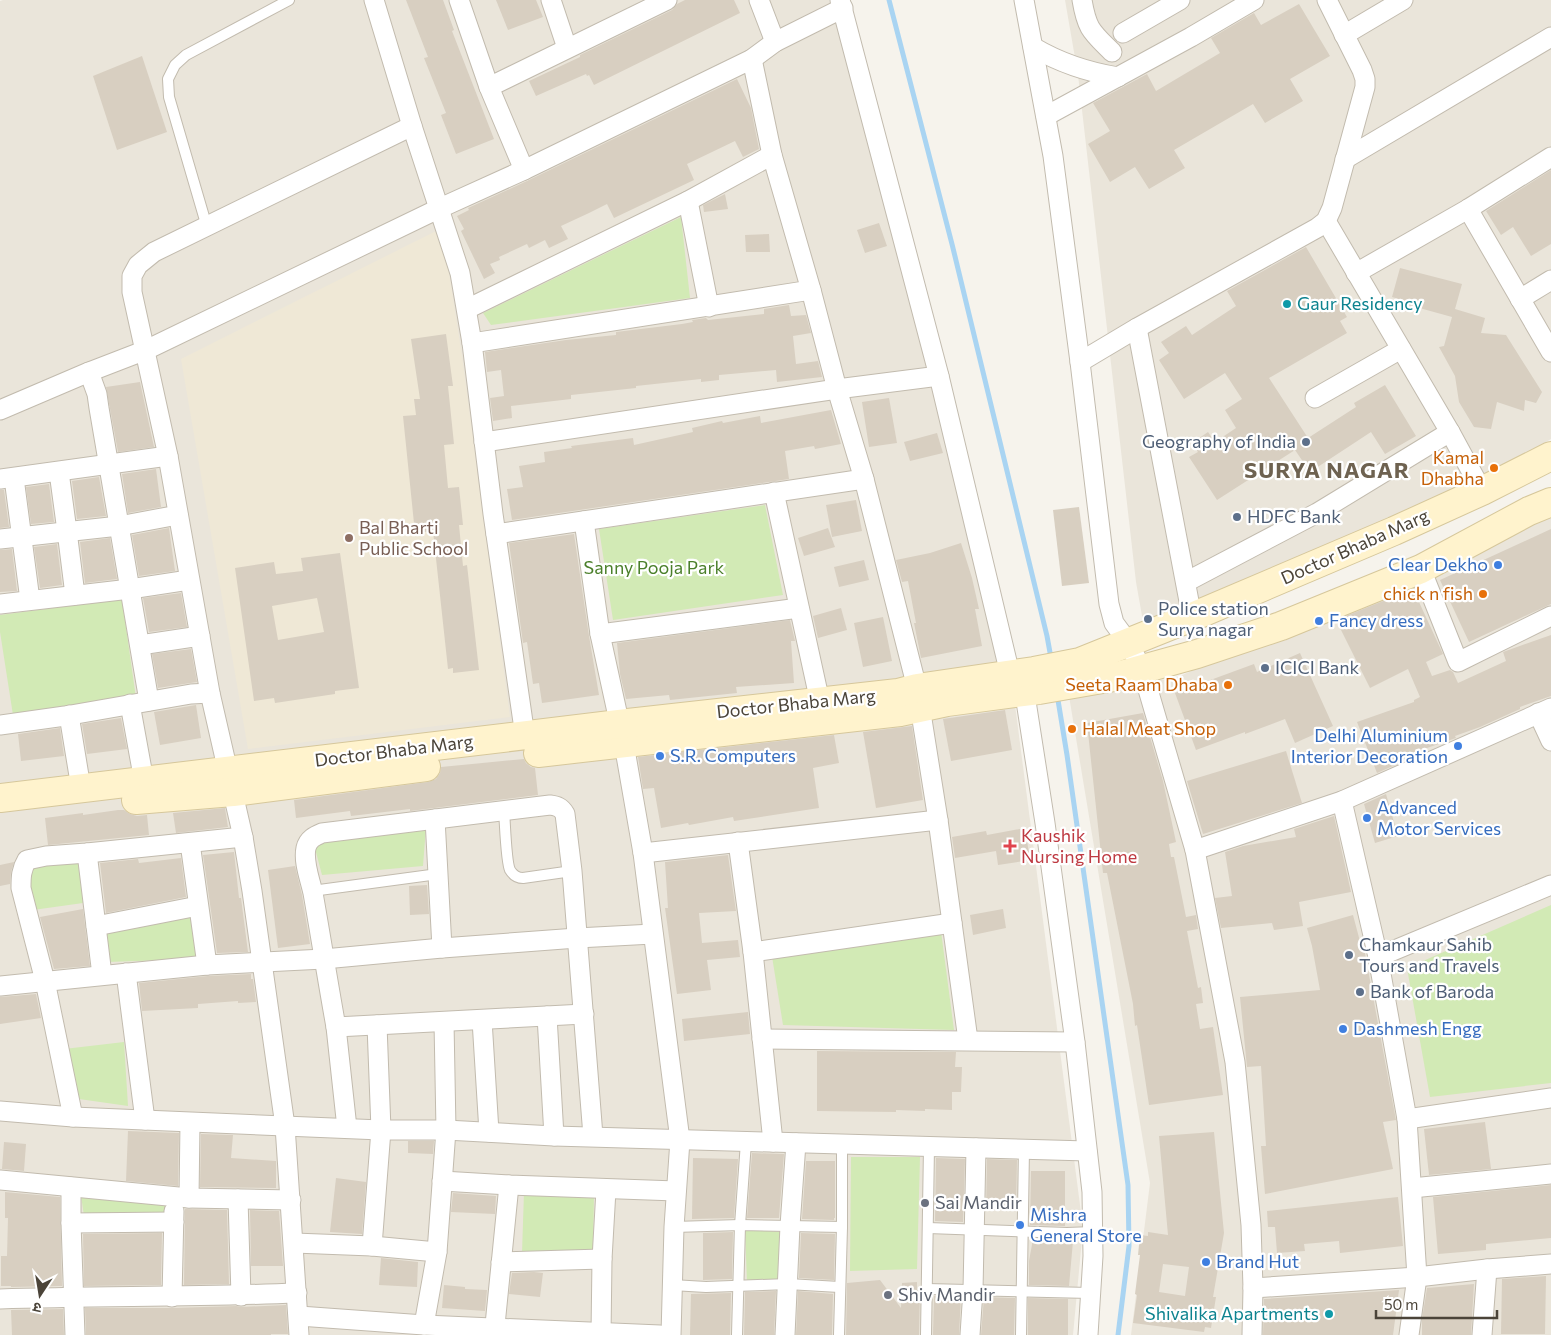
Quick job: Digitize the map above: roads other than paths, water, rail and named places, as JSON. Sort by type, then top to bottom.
[{"type":"street","points":[[374,0],[438,209],[460,273],[472,343],[496,534],[525,736]]},
{"type":"street","points":[[459,0],[488,87],[524,170]]},
{"type":"street","points":[[551,0],[567,48]]},
{"type":"street","points":[[488,87],[667,0]]},
{"type":"street","points":[[759,0],[775,42]]},
{"type":"street","points":[[1024,0],[1053,156],[1109,604],[1114,624],[1128,642],[1142,669],[1195,850],[1235,1062],[1251,1225],[1252,1335]]},
{"type":"street","points":[[1082,0],[1089,28],[1112,52]]},
{"type":"street","points":[[1124,33],[1180,0]]},
{"type":"street","points":[[1046,116],[1191,37],[1254,0]]},
{"type":"street","points":[[1080,362],[1317,228],[1326,221],[1332,208],[1365,87],[1362,70],[1327,0]]},
{"type":"street","points":[[1344,35],[1403,0]]},
{"type":"street","points":[[0,410],[146,350],[438,209],[524,170],[752,59],[775,42],[841,4],[939,376],[1024,682],[1075,1042],[1092,1192],[1093,1256],[1088,1335]]},
{"type":"street","points":[[1345,159],[1551,37]]},
{"type":"street","points":[[1033,47],[1069,65],[1086,71],[1118,77]]},
{"type":"street","points":[[752,59],[772,155],[864,479],[918,698],[938,820],[968,1040]]},
{"type":"street","points":[[412,126],[154,252],[138,265],[132,276],[132,292],[168,456],[210,692],[243,837],[285,1126],[299,1326],[424,1325],[495,1331],[660,1335]]},
{"type":"street","points":[[467,309],[688,201],[772,155]]},
{"type":"street","points":[[1356,273],[1468,209],[1551,157]]},
{"type":"street","points":[[688,201],[709,307]]},
{"type":"street","points":[[1468,209],[1551,352]]},
{"type":"street","points":[[1326,221],[1450,432],[1482,491]]},
{"type":"street","points":[[1520,299],[1551,280]]},
{"type":"street","points":[[472,343],[811,290]]},
{"type":"street","points":[[1138,328],[1192,617]]},
{"type":"street","points":[[1315,398],[1401,350]]},
{"type":"street","points":[[89,372],[97,394],[110,464],[149,701]]},
{"type":"street","points":[[484,442],[837,389],[939,376]]},
{"type":"street","points":[[1186,582],[1317,513],[1450,432]]},
{"type":"street","points":[[30,600],[22,536],[7,478],[168,456]]},
{"type":"street","name":"Doctor Bhaba Marg","points":[[1079,672],[1128,642],[1192,617],[1394,531],[1482,491],[1551,456]]},
{"type":"street","points":[[59,472],[74,595]]},
{"type":"street","points":[[496,534],[864,479]]},
{"type":"street","points":[[774,492],[820,702]]},
{"type":"street","name":"Doctor Bhaba Marg","points":[[0,798],[144,781],[230,781],[491,758],[622,734],[820,702],[898,693],[918,698],[1079,672],[1114,677],[1197,654],[1281,626],[1421,568],[1529,511],[1551,502]]},
{"type":"street","points":[[0,539],[119,526],[178,515]]},
{"type":"street","points":[[584,521],[600,634],[622,734],[643,853],[680,1140],[674,1227],[671,1335]]},
{"type":"street","points":[[1421,568],[1458,662],[1551,616]]},
{"type":"street","points":[[0,604],[189,580]]},
{"type":"street","points":[[600,634],[799,608]]},
{"type":"street","points":[[140,645],[200,636]]},
{"type":"street","points":[[0,722],[70,715],[210,692]]},
{"type":"street","name":"Doctor Bhaba Marg","points":[[0,815],[121,801],[230,781],[525,736],[622,734],[900,712],[918,698]]},
{"type":"street","points":[[130,704],[144,781]]},
{"type":"street","points":[[1195,850],[1342,801],[1544,711],[1551,741]]},
{"type":"street","points":[[70,715],[81,788]]},
{"type":"street","points":[[1342,801],[1378,957],[1407,1119],[1417,1277],[1409,1335]]},
{"type":"street","points":[[347,1128],[336,1028],[305,860],[307,842],[322,833],[550,805],[562,808],[566,819],[572,871],[593,1136]]},
{"type":"street","points":[[435,819],[442,948]]},
{"type":"street","points":[[643,853],[938,820]]},
{"type":"street","points":[[73,1118],[45,981],[21,888],[21,876],[27,860],[35,857],[243,837]]},
{"type":"street","points":[[738,842],[753,952],[773,1142]]},
{"type":"street","points":[[190,843],[206,965]]},
{"type":"street","points":[[87,853],[102,975]]},
{"type":"street","points":[[1378,957],[1551,884]]},
{"type":"street","points":[[96,926],[198,906]]},
{"type":"street","points":[[753,952],[952,923]]},
{"type":"street","points":[[0,986],[206,965],[653,934]]},
{"type":"street","points":[[126,973],[145,1120]]},
{"type":"street","points":[[336,1028],[584,1014]]},
{"type":"street","points":[[547,1016],[554,1136]]},
{"type":"street","points":[[482,1020],[488,1132]]},
{"type":"street","points":[[424,1325],[437,1252],[446,1130],[444,1022]]},
{"type":"street","points":[[372,1246],[381,1130],[377,1025]]},
{"type":"street","points":[[762,1038],[1075,1042]]},
{"type":"street","points":[[1407,1119],[1551,1098]]},
{"type":"street","points":[[0,1111],[73,1118],[190,1123],[381,1130],[446,1130],[680,1140],[1087,1151]]},
{"type":"street","points":[[172,1297],[174,1222],[182,1197],[190,1123]]},
{"type":"street","points":[[786,1335],[790,1226],[796,1143]]},
{"type":"street","points":[[970,1335],[973,1290],[976,1148]]},
{"type":"street","points":[[1412,1188],[1551,1174]]},
{"type":"street","points":[[0,1180],[182,1197],[291,1200]]},
{"type":"street","points":[[442,1181],[509,1186],[676,1191]]},
{"type":"street","points":[[495,1331],[509,1186]]},
{"type":"street","points":[[71,1187],[75,1335]]},
{"type":"street","points":[[601,1333],[602,1260],[606,1190]]},
{"type":"street","points":[[238,1199],[240,1296]]},
{"type":"street","points":[[71,1223],[174,1222]]},
{"type":"street","points":[[294,1243],[372,1246],[437,1252]]},
{"type":"street","points":[[501,1262],[602,1260]]},
{"type":"street","points":[[1253,1288],[1417,1277],[1487,1268],[1551,1264]]},
{"type":"street","points":[[1482,1335],[1487,1268]]},
{"type":"street","points":[[0,1299],[74,1296],[240,1296],[297,1293]]},
{"type":"lane","points":[[207,227],[169,97],[168,79],[175,65],[186,55],[289,0]]},
{"type":"lane","points":[[504,811],[508,865],[518,878],[572,871]]},
{"type":"lane","points":[[312,891],[438,874]]},
{"type":"lane","points":[[737,1335],[740,1225],[746,1142]]},
{"type":"lane","points":[[838,1335],[842,1227],[842,1144]]},
{"type":"lane","points":[[926,1335],[929,1147]]},
{"type":"lane","points":[[1022,1335],[1024,1149]]},
{"type":"lane","points":[[674,1227],[740,1225],[842,1227]]},
{"type":"lane","points":[[928,1228],[1067,1233],[1092,1232]]},
{"type":"lane","points":[[672,1285],[706,1287],[788,1284],[839,1287]]},
{"type":"lane","points":[[927,1289],[1090,1293]]},
{"type":"waterway","points":[[889,0],[952,244],[1051,658]]},
{"type":"waterway","points":[[1057,694],[1128,1185],[1129,1246],[1118,1335]]},
{"type":"place","name":"Gaur Residency","points":[[1287,304]]},
{"type":"place","name":"Geography of India","points":[[1306,442]]},
{"type":"place","name":"Kamal Dhabha","points":[[1494,468]]},
{"type":"place","name":"HDFC Bank","points":[[1237,517]]},
{"type":"place","name":"Bal Bharti Public School","points":[[349,538]]},
{"type":"place","name":"Clear Dekho","points":[[1498,565]]},
{"type":"place","name":"chick n fish","points":[[1483,594]]},
{"type":"place","name":"Police station Surya nagar","points":[[1148,619]]},
{"type":"place","name":"Fancy dress","points":[[1319,621]]},
{"type":"place","name":"ICICI Bank","points":[[1265,668]]},
{"type":"place","name":"Seeta Raam Dhaba","points":[[1228,685]]},
{"type":"place","name":"Halal Meat Shop","points":[[1072,729]]},
{"type":"place","name":"Delhi Aluminium Interior Decoration","points":[[1458,746]]},
{"type":"place","name":"S.R. Computers","points":[[660,756]]},
{"type":"place","name":"Advanced Motor Services","points":[[1367,818]]},
{"type":"place","name":"Kaushik Nursing Home","points":[[1010,846]]},
{"type":"place","name":"Chamkaur Sahib Tours and Travels","points":[[1349,955]]},
{"type":"place","name":"Bank of Baroda","points":[[1360,992]]},
{"type":"place","name":"Dashmesh Engg","points":[[1343,1029]]},
{"type":"place","name":"Sai Mandir","points":[[925,1203]]},
{"type":"place","name":"Mishra General Store","points":[[1020,1225]]},
{"type":"place","name":"Brand Hut","points":[[1206,1262]]},
{"type":"place","name":"Shiv Mandir","points":[[888,1295]]},
{"type":"place","name":"Shivalika Apartments","points":[[1329,1314]]},
{"type":"district","name":"SURYA NAGAR","points":[[1327,470]]},
{"type":"park label","name":"Sanny Pooja Park","points":[[654,568]]}]
